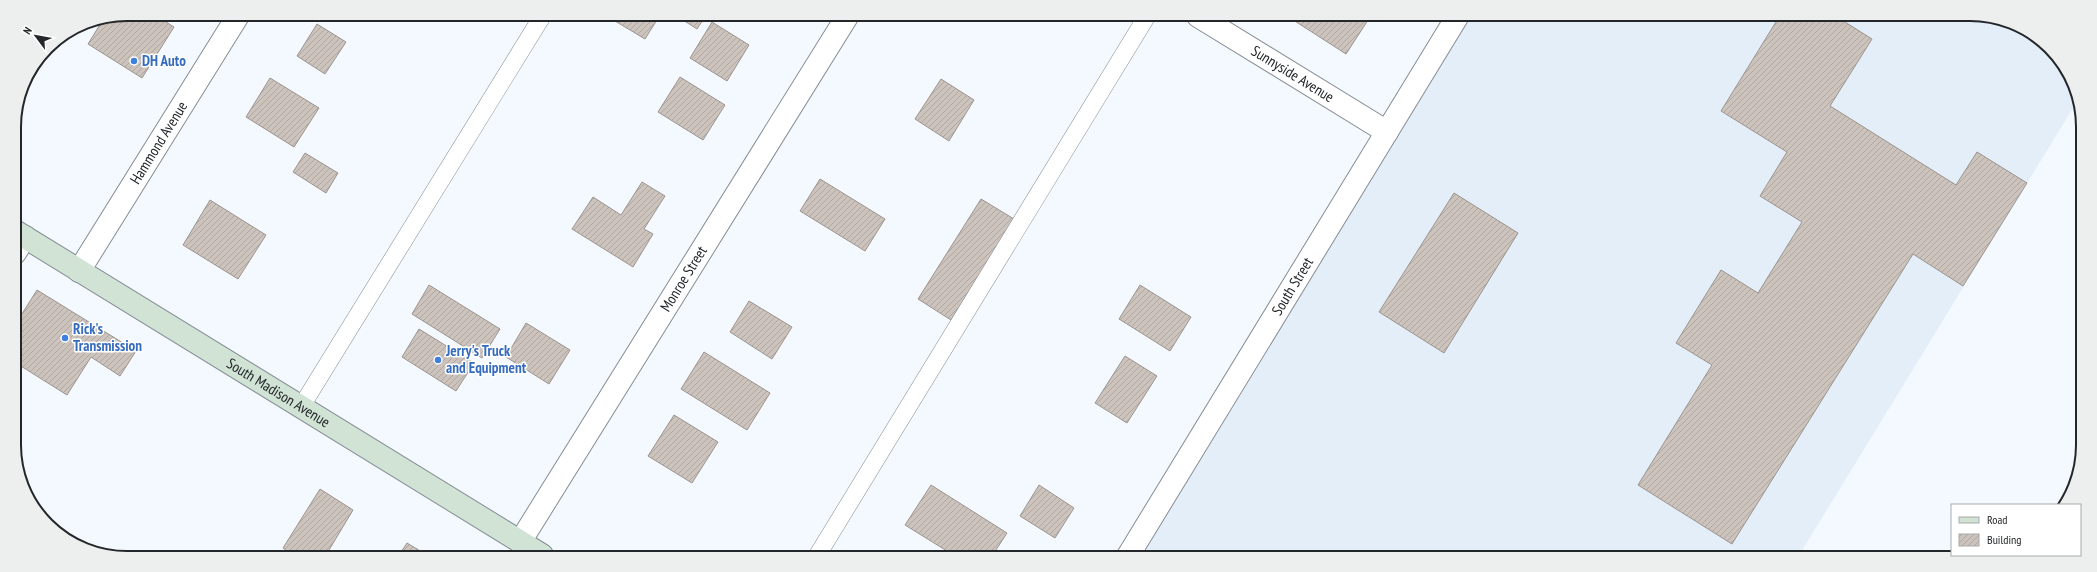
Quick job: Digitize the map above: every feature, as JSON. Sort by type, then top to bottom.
[{"type":"main road","name":"South Madison Avenue","points":[[21,242],[79,271],[535,551]]},
{"type":"street","name":"Hammond Avenue","points":[[79,271],[235,21]]},
{"type":"street","name":"Monroe Street","points":[[520,542],[845,21]]},
{"type":"street","name":"Sunnyside Avenue","points":[[1206,21],[1387,132]]},
{"type":"street","name":"South Street","points":[[1131,551],[1455,21]]},
{"type":"lane","points":[[301,407],[539,21]]},
{"type":"lane","points":[[820,551],[1144,21]]},
{"type":"shaded area","points":[[1455,21],[1977,21],[1991,23],[2011,29],[2023,35],[2045,52],[2062,74],[2068,86],[2074,106],[1802,551],[1131,551]]},
{"type":"building","name":"DH Auto","points":[[120,21],[164,21],[174,27],[142,78],[88,44],[100,25],[106,23]]},
{"type":"building","points":[[615,21],[656,21],[645,39]]},
{"type":"building","points":[[684,21],[702,21],[697,29]]},
{"type":"building","points":[[1295,21],[1367,21],[1346,54]]},
{"type":"building","points":[[1777,21],[1843,21],[1872,39],[1830,106],[1956,185],[1977,152],[2027,183],[1963,286],[1913,254],[1732,544],[1638,485],[1712,365],[1676,343],[1721,270],[1758,293],[1802,222],[1760,196],[1787,152],[1721,111]]},
{"type":"building","points":[[712,22],[749,45],[727,81],[690,58]]},
{"type":"building","points":[[317,24],[346,42],[325,74],[297,56]]},
{"type":"building","points":[[680,77],[725,105],[703,140],[658,112]]},
{"type":"building","points":[[270,78],[319,108],[294,147],[246,117]]},
{"type":"building","points":[[941,79],[974,100],[949,141],[915,119]]},
{"type":"building","points":[[305,153],[338,173],[326,193],[293,172]]},
{"type":"building","points":[[820,179],[885,219],[865,251],[800,211]]},
{"type":"building","points":[[642,182],[665,196],[644,229],[653,234],[633,267],[572,229],[593,197],[621,215]]},
{"type":"building","points":[[1454,193],[1518,233],[1444,353],[1379,312]]},
{"type":"building","points":[[981,199],[1014,219],[951,320],[918,299]]},
{"type":"building","points":[[210,200],[266,235],[238,279],[183,245]]},
{"type":"building","points":[[429,285],[500,329],[482,358],[412,314]]},
{"type":"building","points":[[1140,285],[1191,317],[1170,351],[1119,319]]},
{"type":"building","name":"Rick's Transmission","points":[[37,290],[136,351],[120,376],[91,357],[67,395],[21,366],[21,315]]},
{"type":"building","points":[[749,301],[792,327],[772,359],[730,332]]},
{"type":"building","points":[[526,323],[570,350],[549,384],[506,357]]},
{"type":"building","name":"Jerry's Truck and Equipment","points":[[419,329],[474,363],[456,391],[402,357]]},
{"type":"building","points":[[704,352],[770,393],[747,430],[681,389]]},
{"type":"building","points":[[1125,356],[1157,376],[1127,423],[1095,403]]},
{"type":"building","points":[[674,415],[718,442],[692,483],[648,456]]},
{"type":"building","points":[[931,485],[1007,533],[995,551],[947,551],[905,525]]},
{"type":"building","points":[[1039,485],[1074,508],[1055,538],[1020,516]]},
{"type":"building","points":[[320,489],[353,510],[328,551],[287,551],[283,548]]},
{"type":"building","points":[[407,543],[420,551],[402,551]]},
{"type":"place","name":"DH Auto","points":[[134,61]]},
{"type":"place","name":"Rick's Transmission","points":[[65,338]]},
{"type":"place","name":"Jerry's Truck and Equipment","points":[[438,360]]}]
